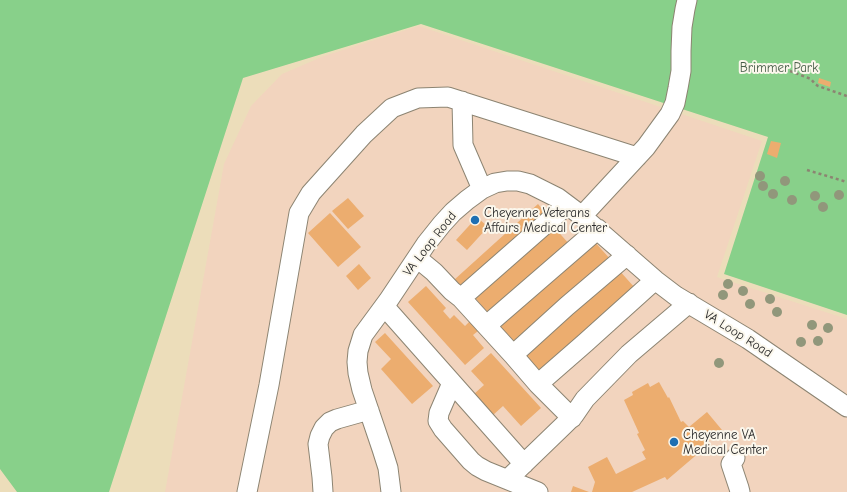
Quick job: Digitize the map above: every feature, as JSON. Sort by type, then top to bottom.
[{"type":"lane","points":[[582,216],[646,147],[670,114],[675,103],[681,71],[680,51],[682,27],[687,0]]},
{"type":"lane","points":[[247,492],[269,385],[299,213],[311,193],[364,134],[392,108],[418,98],[448,97],[637,157]]},
{"type":"lane","points":[[462,101],[464,145],[482,189]]},
{"type":"lane","name":"VA Loop Road","points":[[391,492],[388,468],[362,390],[358,373],[358,351],[363,335],[442,224],[467,200],[482,189],[495,183],[518,181],[530,184],[558,198],[598,229],[655,280],[676,296],[748,339],[847,407]]},
{"type":"lane","points":[[461,298],[567,205]]},
{"type":"lane","points":[[487,325],[598,229]]},
{"type":"lane","points":[[513,354],[627,255]]},
{"type":"lane","points":[[417,258],[461,298],[513,354],[538,384],[572,418]]},
{"type":"lane","points":[[538,384],[655,280]]},
{"type":"lane","points":[[508,479],[572,418],[585,399],[629,354],[689,303]]},
{"type":"lane","points":[[384,306],[524,464]]},
{"type":"lane","points":[[452,383],[438,421],[443,429],[477,466],[538,492]]},
{"type":"lane","points":[[323,492],[318,444],[324,428],[330,422],[337,419],[369,410]]},
{"type":"lane","points":[[735,458],[732,467],[738,491]]},
{"type":"path","points":[[790,71],[811,79],[818,86],[847,96]]},
{"type":"path","points":[[807,170],[847,182]]},
{"type":"shaded area","name":"Cheyenne Veterans Affairs Medical Center","points":[[419,26],[762,141],[717,277],[847,319],[847,492],[165,492],[224,164],[251,106],[282,74],[324,56]]},
{"type":"green space","name":"Brimmer Park","points":[[0,0],[847,0],[847,315],[724,274],[768,137],[421,24],[243,78],[109,492],[17,492],[0,469]]},
{"type":"building","points":[[819,78],[831,82],[830,87],[818,83]]},
{"type":"building","points":[[771,141],[781,143],[777,158],[767,154]]},
{"type":"building","points":[[348,198],[364,216],[348,229],[332,211]]},
{"type":"building","points":[[538,204],[547,215],[463,290],[454,280]]},
{"type":"building","points":[[330,213],[361,247],[338,267],[308,233]]},
{"type":"building","points":[[477,217],[488,227],[467,250],[456,240]]},
{"type":"building","points":[[554,227],[570,245],[491,316],[475,298]]},
{"type":"building","points":[[593,240],[611,260],[516,345],[498,325]]},
{"type":"building","points":[[359,264],[371,278],[358,290],[346,276]]},
{"type":"building","points":[[618,269],[635,288],[541,373],[524,354]]},
{"type":"building","points":[[426,286],[446,308],[443,311],[450,319],[454,315],[465,326],[470,321],[478,331],[473,335],[484,348],[465,365],[408,302]]},
{"type":"building","points":[[385,333],[433,386],[412,404],[381,369],[391,359],[375,342]]},
{"type":"building","points":[[491,353],[541,408],[521,426],[503,406],[493,415],[474,394],[484,385],[471,371]]},
{"type":"building","name":"Cheyenne VA Medical Center","points":[[659,382],[668,398],[669,397],[681,422],[683,421],[689,427],[707,412],[722,430],[699,449],[701,451],[667,480],[665,477],[632,492],[592,492],[595,482],[588,467],[607,457],[616,474],[646,459],[642,452],[645,450],[637,434],[639,433],[624,400],[633,395],[632,392],[648,383],[650,387]]},
{"type":"building","points":[[573,486],[589,492],[571,492]]},
{"type":"place","name":"Cheyenne Veterans Affairs Medical Center","points":[[475,220]]},
{"type":"place","name":"Cheyenne VA Medical Center","points":[[674,442]]}]
